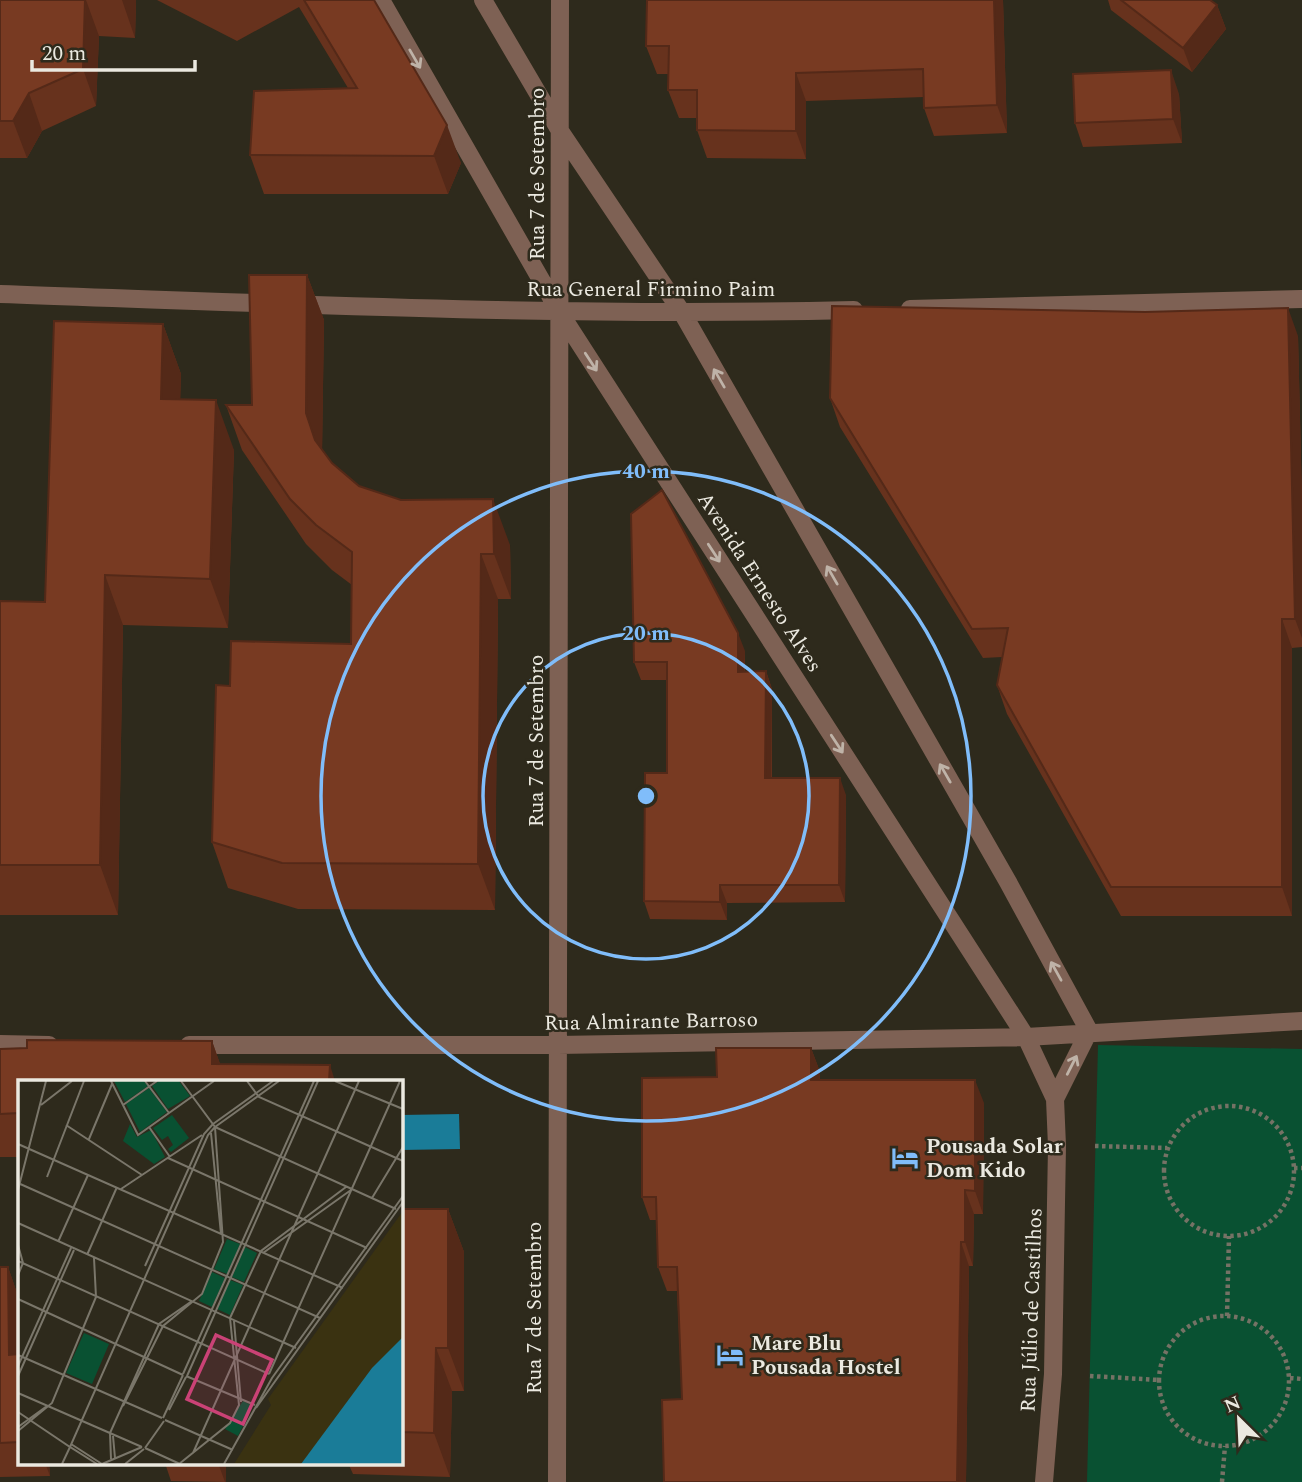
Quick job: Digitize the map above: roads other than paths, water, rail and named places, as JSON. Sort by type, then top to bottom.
[{"type":"street","name":"Avenida Ernesto Alves","points":[[381,0],[559,313],[1026,1037]]},
{"type":"street","points":[[482,0],[560,131],[683,314],[1001,870],[1089,1031]]},
{"type":"street","name":"Rua 7 de Setembro","points":[[557,1482],[560,0]]},
{"type":"street","name":"Rua General Firmino Paim","points":[[0,294],[559,313],[683,314],[1302,299]]},
{"type":"street","name":"Rua Almirante Barroso","points":[[167,1045],[558,1045],[1026,1037],[1089,1031],[1302,1021]]},
{"type":"street","name":"Rua Júlio de Castilhos","points":[[1055,1098],[1089,1031]]},
{"type":"street","name":"Rua Júlio de Castilhos","points":[[1026,1037],[1055,1098],[1057,1146],[1053,1374],[1044,1482]]},
{"type":"street","points":[[0,1044],[70,1045]]},
{"type":"water","points":[[459,1114],[460,1149],[402,1150],[402,1115]]},
{"type":"place","name":"Pousada Solar Dom Kido","points":[[905,1158]]},
{"type":"place","name":"Mare Blu Pousada Hostel","points":[[730,1355]]}]
